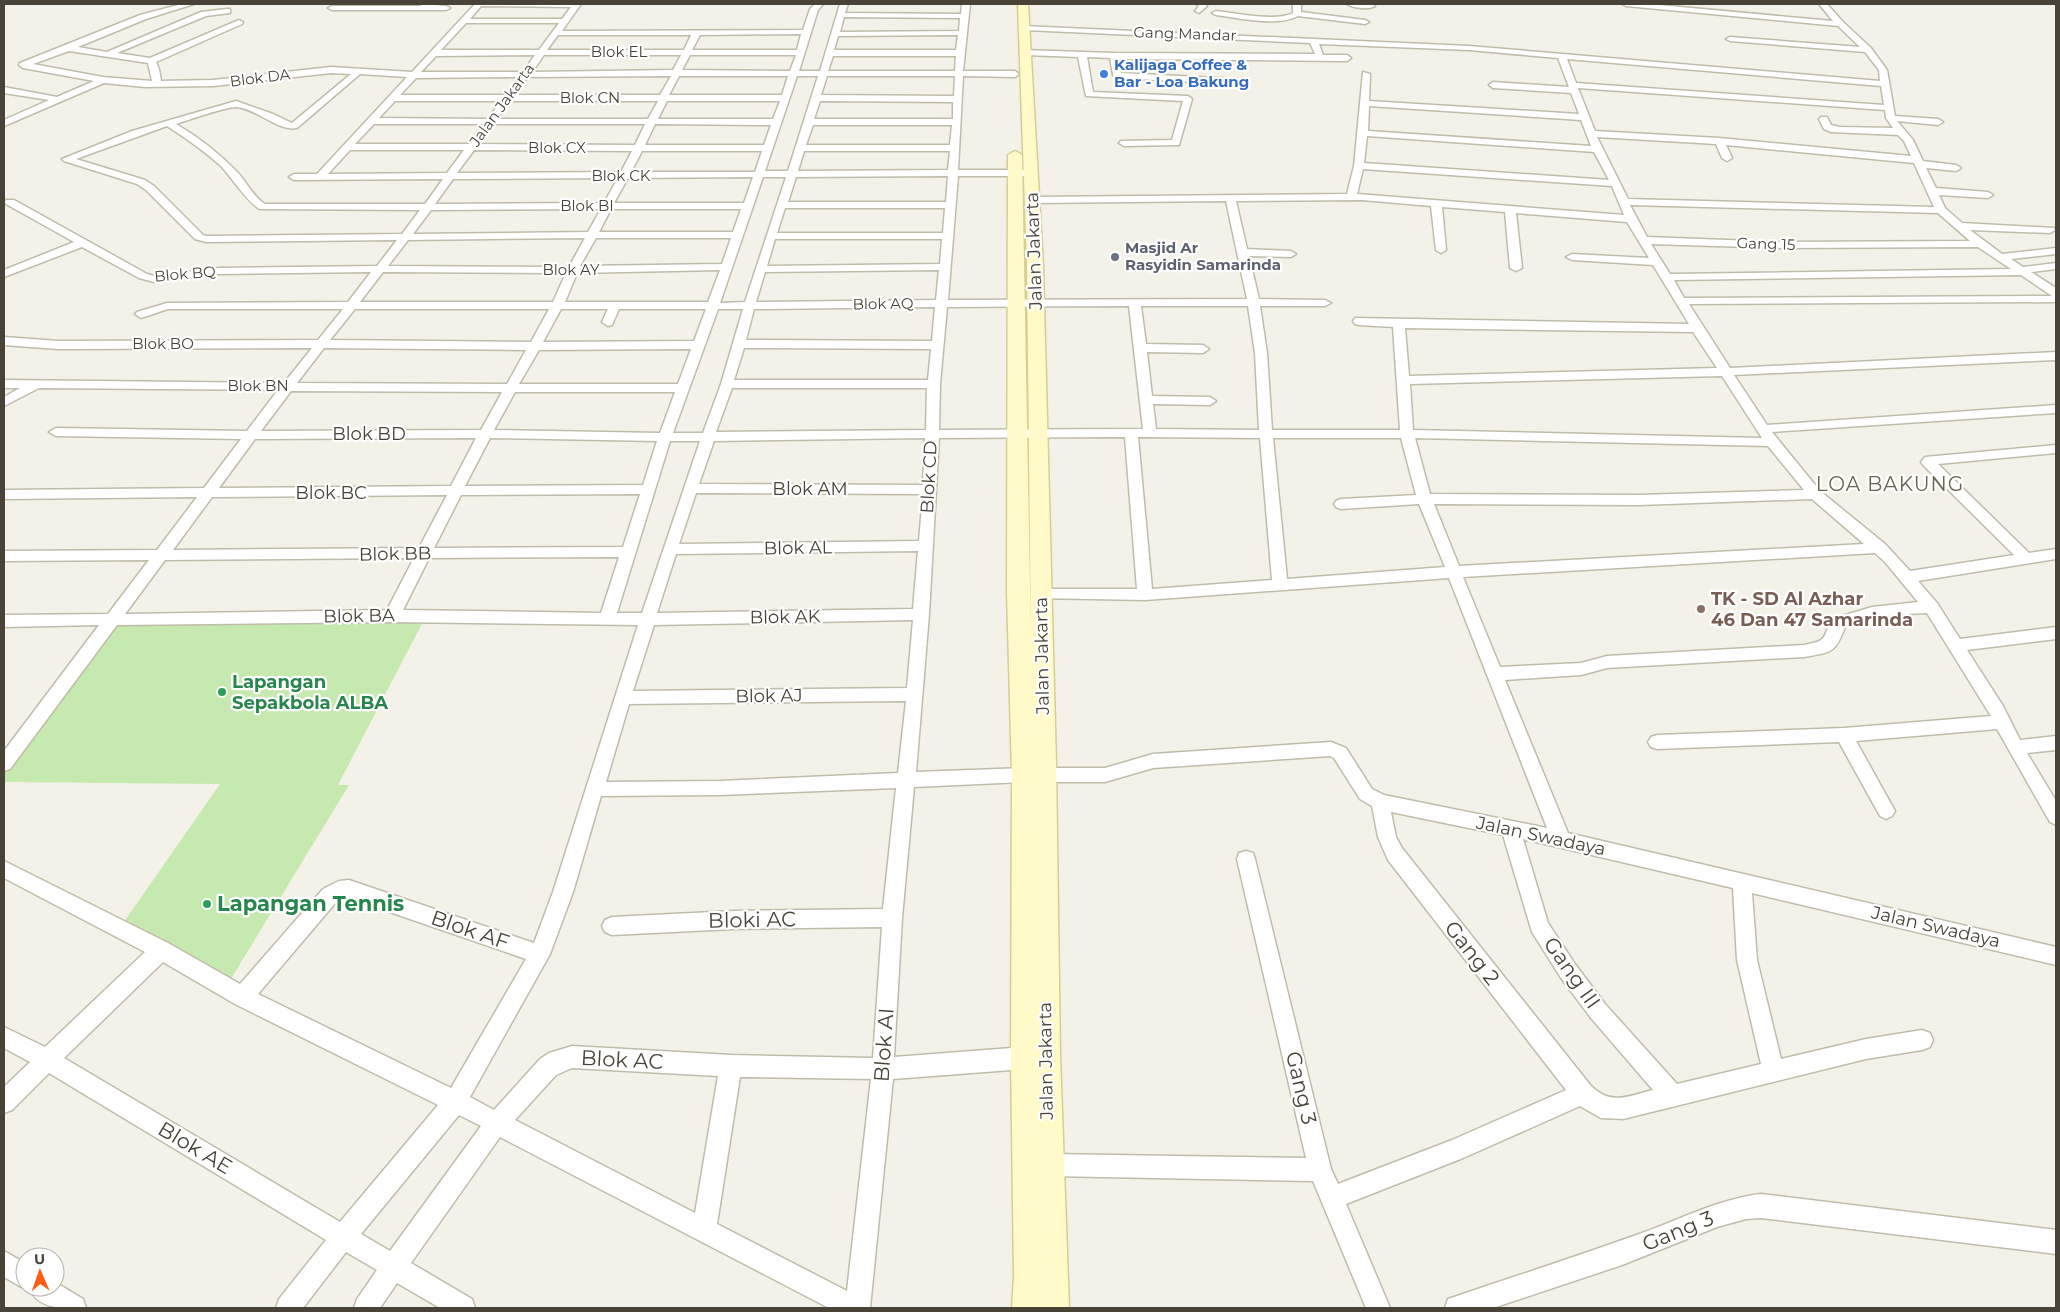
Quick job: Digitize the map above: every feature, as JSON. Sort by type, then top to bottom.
[{"type":"main road","name":"Jalan Jakarta","points":[[1013,4],[1020,74],[1028,433],[1042,594],[1034,776],[1026,1058],[1031,1277],[1029,1308]]},
{"type":"main road","name":"Jalan Jakarta","points":[[1020,74],[1026,52],[1024,4]]},
{"type":"main road","name":"Jalan Jakarta","points":[[1023,173],[1033,200],[1026,302]]},
{"type":"main road","name":"Jalan Jakarta","points":[[1028,433],[1018,592],[1034,776],[1049,1165],[1052,1308]]},
{"type":"street","points":[[103,80],[23,65],[143,17],[190,4]]},
{"type":"street","points":[[320,177],[479,4],[577,4]]},
{"type":"street","name":"Jalan Jakarta","points":[[4,764],[288,386],[406,236],[577,4]]},
{"type":"street","points":[[611,618],[628,552],[648,489],[669,437],[699,345],[717,306],[727,267],[747,206],[760,175],[786,98],[797,74],[806,32],[814,9],[819,4]]},
{"type":"street","points":[[288,1308],[343,1237],[460,1104],[540,954],[563,892],[624,698],[643,619],[670,549],[727,384],[738,344],[744,305],[760,270],[771,236],[786,174],[801,148],[816,98],[818,74],[829,53],[844,4]]},
{"type":"street","points":[[892,15],[895,4]]},
{"type":"street","points":[[916,15],[918,4]]},
{"type":"street","name":"Blok CD","points":[[905,781],[915,694],[930,490],[934,384],[954,148],[958,122],[960,53],[966,4]]},
{"type":"street","points":[[1296,4],[1296,14]]},
{"type":"street","points":[[1351,4],[1371,6]]},
{"type":"street","points":[[1626,4],[1840,24]]},
{"type":"street","points":[[1823,4],[1840,24],[1868,50],[1883,70],[1890,113],[1908,140],[1941,210],[1980,244],[2056,293]]},
{"type":"street","points":[[332,8],[424,6],[446,8]]},
{"type":"street","points":[[108,54],[204,14],[227,12]]},
{"type":"street","points":[[1216,13],[1252,27],[1296,14],[1365,22]]},
{"type":"street","points":[[842,15],[965,16]]},
{"type":"street","points":[[463,21],[564,21]]},
{"type":"street","points":[[68,48],[151,61],[239,22]]},
{"type":"street","name":"Gang Mandar","points":[[1025,28],[1252,27],[1313,40],[1561,55],[1885,84]]},
{"type":"street","points":[[556,32],[806,32]]},
{"type":"street","points":[[392,616],[485,434],[513,388],[533,346],[557,306],[573,270],[609,206],[697,32]]},
{"type":"street","points":[[836,34],[963,33]]},
{"type":"street","points":[[1730,39],[1868,50]]},
{"type":"street","points":[[1313,40],[1320,58]]},
{"type":"street","name":"Blok EL","points":[[436,53],[801,52]]},
{"type":"street","points":[[1026,52],[1114,56],[1348,58]]},
{"type":"street","points":[[829,53],[960,53]]},
{"type":"street","points":[[1082,55],[1089,94],[1188,99],[1176,143],[1124,143]]},
{"type":"street","points":[[1561,55],[1572,88],[1597,149],[1616,183],[1631,219],[1655,262],[1697,328],[1768,435],[1815,494],[1880,548],[1908,577],[1931,607],[1957,646],[2056,817]]},
{"type":"street","points":[[1114,56],[1117,75],[1234,81]]},
{"type":"street","points":[[151,61],[156,69],[157,84]]},
{"type":"street","name":"Blok DA","points":[[6,120],[103,80],[157,84],[230,82],[331,70],[415,75],[677,73],[1020,74]]},
{"type":"street","points":[[67,159],[135,133],[234,104],[270,116],[289,126],[294,126],[358,72]]},
{"type":"street","points":[[1351,197],[1359,166],[1366,74]]},
{"type":"street","points":[[1493,85],[1572,88],[1890,113],[1938,122]]},
{"type":"street","points":[[4,90],[56,99]]},
{"type":"street","name":"Blok CN","points":[[394,98],[786,98]]},
{"type":"street","points":[[816,98],[958,99]]},
{"type":"street","points":[[1364,102],[1585,117]]},
{"type":"street","points":[[1824,119],[1827,127],[1831,129],[1852,131],[1879,129],[1902,132]]},
{"type":"street","points":[[371,121],[777,122]]},
{"type":"street","points":[[809,122],[958,122]]},
{"type":"street","name":"Blok BI","points":[[168,123],[205,148],[227,166],[259,206],[747,206]]},
{"type":"street","points":[[1363,133],[1597,149]]},
{"type":"street","points":[[1591,134],[1719,141],[1918,162],[1956,168]]},
{"type":"street","points":[[1719,141],[1727,158]]},
{"type":"street","name":"Blok CX","points":[[346,148],[768,148]]},
{"type":"street","points":[[801,148],[954,148]]},
{"type":"street","points":[[67,159],[141,182],[150,188],[199,237],[206,239],[738,235]]},
{"type":"street","points":[[1359,166],[1616,183]]},
{"type":"street","points":[[786,174],[1023,173]]},
{"type":"street","name":"Blok CK","points":[[294,177],[786,174]]},
{"type":"street","points":[[1932,191],[1988,195]]},
{"type":"street","points":[[1033,200],[1351,197],[1631,219]]},
{"type":"street","points":[[1230,198],[1254,304],[1261,354],[1266,434],[1280,585]]},
{"type":"street","name":"Blok BQ","points":[[10,202],[143,276],[154,279],[219,271],[415,269]]},
{"type":"street","points":[[1623,202],[1941,210]]},
{"type":"street","points":[[1436,203],[1441,250]]},
{"type":"street","points":[[780,205],[950,205]]},
{"type":"street","points":[[1510,209],[1516,268]]},
{"type":"street","points":[[1959,226],[2050,230]]},
{"type":"street","points":[[771,236],[948,236]]},
{"type":"street","name":"Gang 15","points":[[1643,240],[1782,245],[1980,244]]},
{"type":"street","points":[[4,274],[84,242]]},
{"type":"street","points":[[2001,257],[2056,251]]},
{"type":"street","points":[[1243,252],[1291,254]]},
{"type":"street","points":[[1572,257],[1655,262]]},
{"type":"street","points":[[1665,277],[2024,271],[2056,266]]},
{"type":"street","name":"Blok AY","points":[[415,269],[573,270],[727,267]]},
{"type":"street","points":[[760,270],[945,268]]},
{"type":"street","points":[[1681,301],[2056,299]]},
{"type":"street","name":"Blok AQ","points":[[141,314],[167,306],[352,304],[717,306],[1026,302],[1325,304]]},
{"type":"street","points":[[1135,303],[1150,433]]},
{"type":"street","points":[[608,322],[615,306]]},
{"type":"street","points":[[1359,321],[1399,324],[1697,328]]},
{"type":"street","points":[[1399,324],[1407,434],[1425,499],[1561,839]]},
{"type":"street","name":"Blok BO","points":[[4,341],[58,345],[699,345]]},
{"type":"street","points":[[738,344],[937,345]]},
{"type":"street","points":[[1141,348],[1202,349]]},
{"type":"street","points":[[1404,380],[1726,372],[2056,356]]},
{"type":"street","name":"Blok BN","points":[[4,384],[684,388]]},
{"type":"street","points":[[4,402],[37,384]]},
{"type":"street","points":[[727,384],[934,384]]},
{"type":"street","points":[[1147,400],[1210,402]]},
{"type":"street","points":[[485,434],[669,437],[932,433],[1768,435],[2056,409]]},
{"type":"street","points":[[56,432],[252,435]]},
{"type":"street","points":[[1131,433],[1145,594]]},
{"type":"street","name":"Blok BD","points":[[252,435],[485,434]]},
{"type":"street","points":[[2025,558],[1928,462],[1930,460],[2056,449]]},
{"type":"street","name":"Blok AM","points":[[690,488],[930,490]]},
{"type":"street","points":[[455,492],[648,489]]},
{"type":"street","name":"Blok BC","points":[[4,494],[455,492]]},
{"type":"street","points":[[1342,504],[1425,499],[1640,500],[1815,494]]},
{"type":"street","name":"Blok AL","points":[[670,549],[925,546]]},
{"type":"street","points":[[1042,594],[1145,594],[1454,572],[1880,548]]},
{"type":"street","name":"Blok BB","points":[[4,556],[628,552]]},
{"type":"street","points":[[1908,577],[2056,554]]},
{"type":"street","points":[[1495,674],[1581,669],[1606,662],[1804,651],[1825,647],[1831,642],[1838,623],[1857,615],[1931,607]]},
{"type":"street","name":"Blok AK","points":[[611,618],[921,614]]},
{"type":"street","name":"Blok BA","points":[[6,623],[392,616],[611,618]]},
{"type":"street","points":[[1957,646],[2056,633]]},
{"type":"street","name":"Blok AJ","points":[[624,698],[915,694]]},
{"type":"street","points":[[1657,742],[1844,735],[2001,722]]},
{"type":"street","points":[[1844,735],[1886,811]]},
{"type":"street","points":[[2015,747],[2056,743]]},
{"type":"street","name":"Jalan Swadaya","points":[[594,789],[720,788],[1106,775],[1153,761],[1331,749],[1340,753],[1366,794],[1380,802],[1561,839],[2056,956]]},
{"type":"street","name":"Blok AI","points":[[858,1308],[883,1069],[892,918],[905,781]]},
{"type":"street","name":"Gang 2","points":[[1380,802],[1387,837],[1394,854],[1583,1094],[1593,1103],[1610,1110],[1866,1049],[1922,1040]]},
{"type":"street","name":"Gang III","points":[[1510,829],[1539,926],[1568,971],[1598,1011],[1673,1096]]},
{"type":"street","name":"Gang 3","points":[[1246,859],[1320,1170],[1378,1308]]},
{"type":"street","points":[[4,869],[161,950],[242,997],[460,1104],[854,1308]]},
{"type":"street","points":[[1742,881],[1747,960],[1758,1017],[1773,1070]]},
{"type":"street","name":"Blok AF","points":[[242,997],[330,895],[339,890],[349,889],[540,954]]},
{"type":"street","name":"Bloki AC","points":[[612,926],[733,920],[892,918]]},
{"type":"street","points":[[4,1102],[161,950]]},
{"type":"street","name":"Blok AE","points":[[4,1037],[47,1060],[463,1308]]},
{"type":"street","name":"Blok AC","points":[[366,1308],[491,1121],[556,1061],[572,1057],[731,1066],[883,1069],[1026,1058]]},
{"type":"street","points":[[704,1231],[731,1066]]},
{"type":"street","points":[[1332,1198],[1454,1150],[1583,1094]]},
{"type":"street","points":[[1049,1165],[1320,1170]]},
{"type":"street","name":"Gang 3","points":[[1457,1308],[1647,1244],[1728,1211],[1761,1206],[2056,1242]]},
{"type":"street","points":[[4,1263],[15,1270]]},
{"type":"street","points":[[56,1297],[74,1308]]},
{"type":"green space","name":"Lapangan Sepakbola ALBA","points":[[426,616],[338,785],[349,785],[226,987],[119,929],[220,784],[4,782],[4,764],[111,620]]},
{"type":"place","name":"Kalijaga Coffee & Bar - Loa Bakung","points":[[1104,74]]},
{"type":"place","name":"Masjid Ar Rasyidin Samarinda","points":[[1115,257]]},
{"type":"place","name":"TK - SD Al Azhar 46 Dan 47 Samarinda","points":[[1701,609]]},
{"type":"place","name":"Lapangan Sepakbola ALBA","points":[[222,692]]},
{"type":"place","name":"Lapangan Tennis","points":[[207,904]]},
{"type":"district","name":"LOA BAKUNG","points":[[1890,484]]}]
